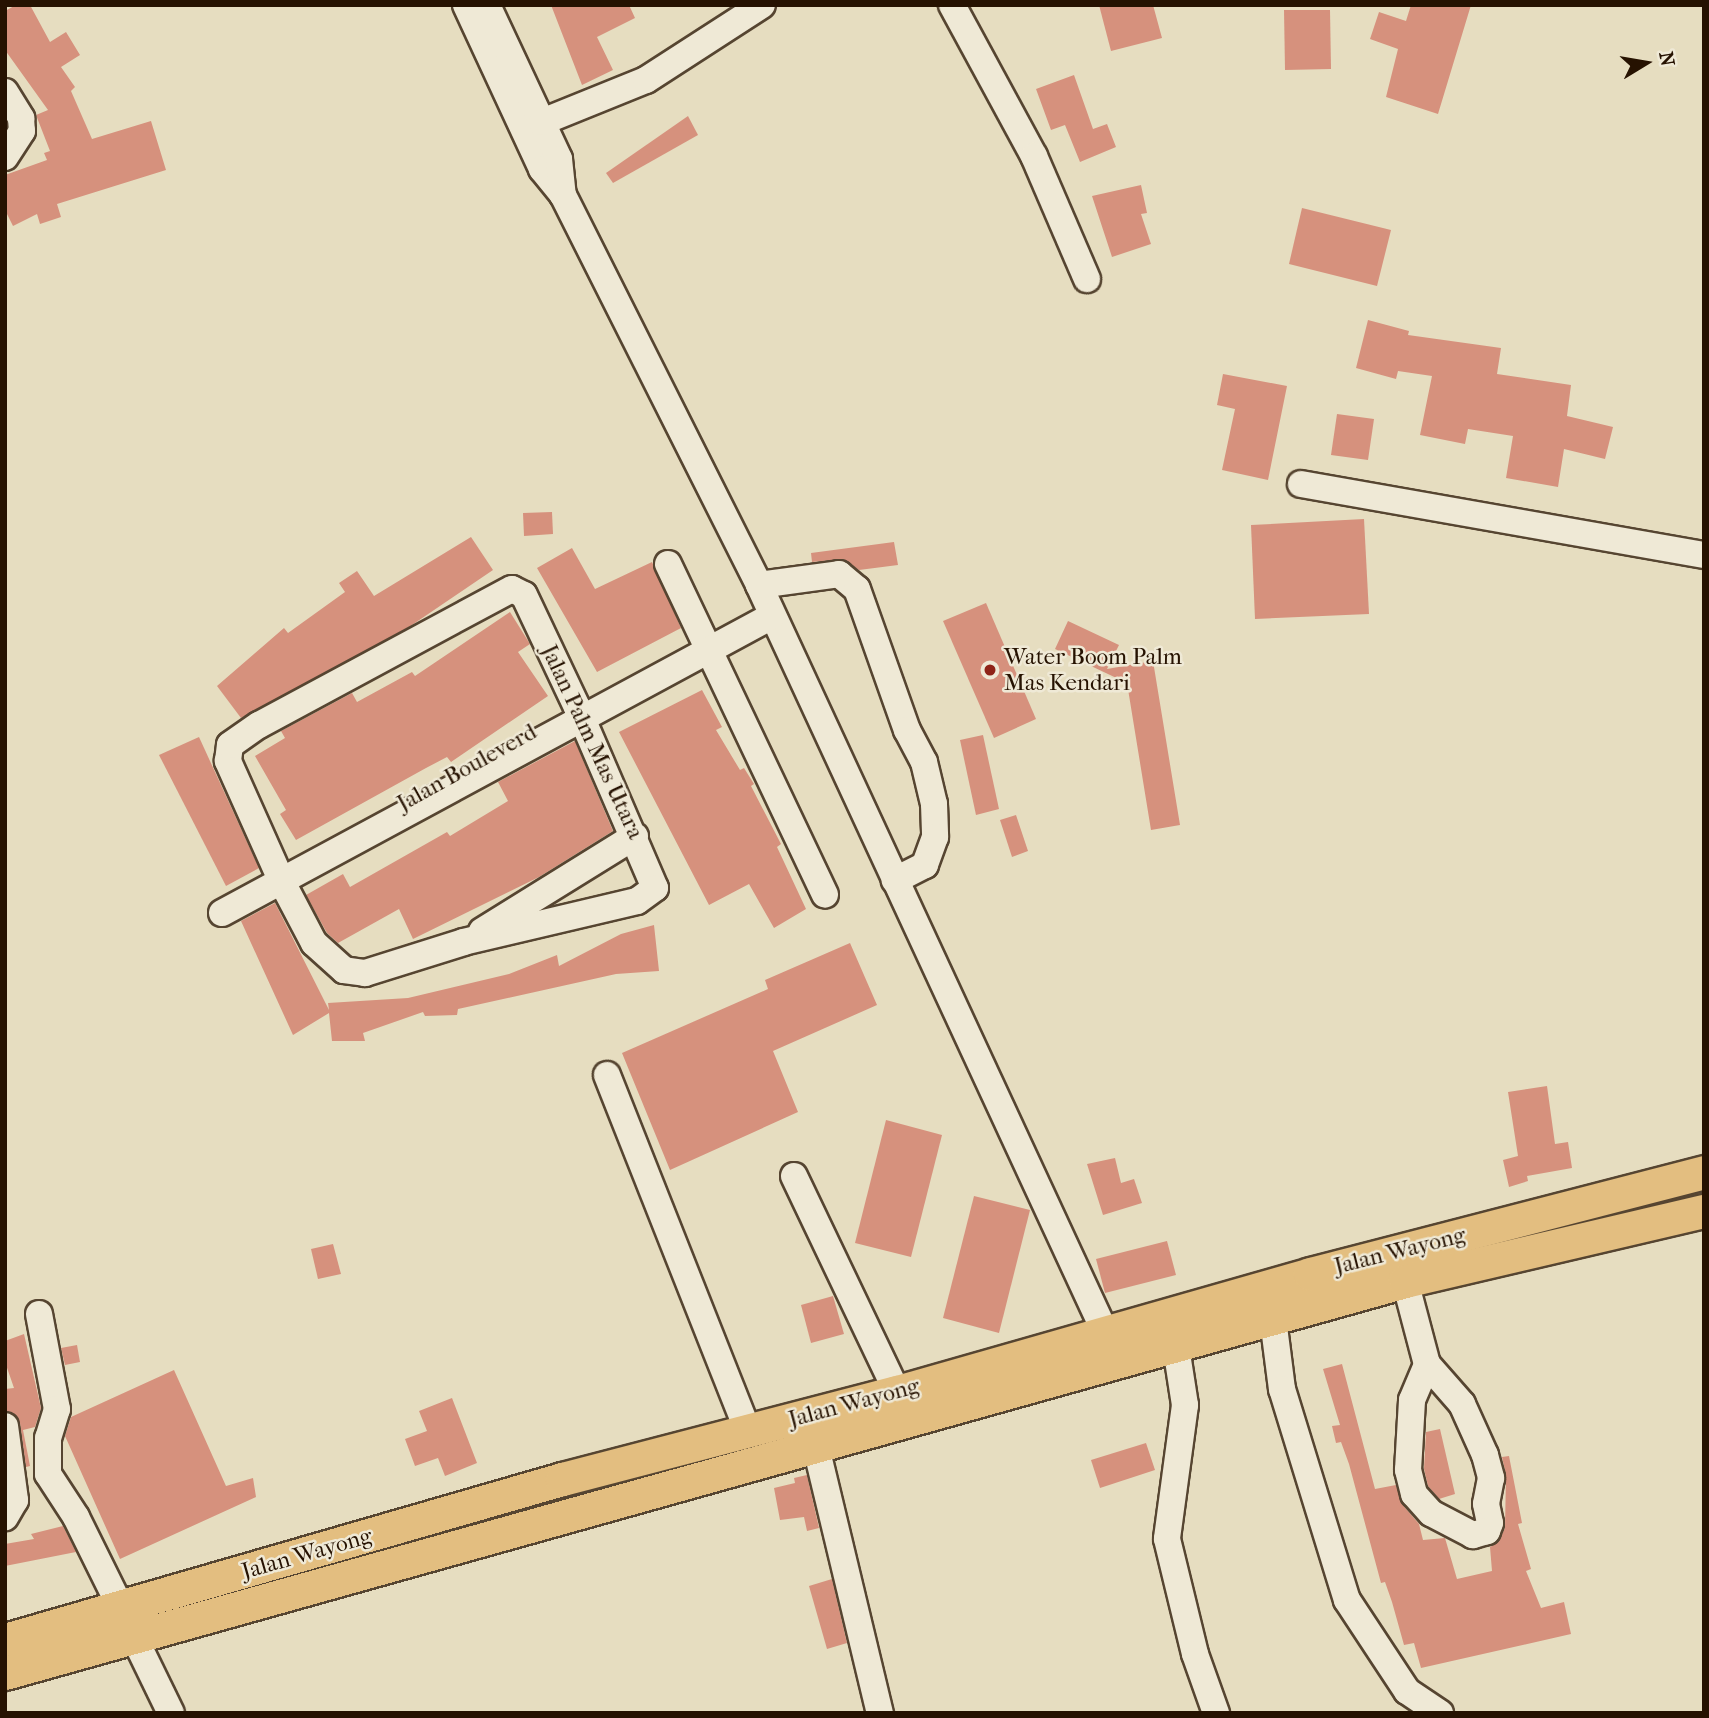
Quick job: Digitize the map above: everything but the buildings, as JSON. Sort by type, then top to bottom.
[{"type":"main road","name":"Jalan Wayong","points":[[5,1640],[1105,1332],[1704,1172]]},
{"type":"main road","name":"Jalan Wayong","points":[[5,1674],[1405,1281],[1704,1212]]},
{"type":"street","points":[[466,5],[542,169],[563,195],[766,601],[1105,1332]]},
{"type":"street","points":[[487,5],[559,159],[563,195]]},
{"type":"street","points":[[542,122],[646,80],[762,5]]},
{"type":"street","points":[[952,5],[1034,156],[1087,279]]},
{"type":"street","points":[[5,92],[21,118],[22,131],[5,157]]},
{"type":"street","points":[[1301,484],[1704,555]]},
{"type":"street","points":[[668,564],[825,895]]},
{"type":"street","points":[[766,601],[839,574],[857,589],[907,730],[924,762],[934,804],[935,837],[925,864],[895,880]]},
{"type":"street","name":"Jalan Palm Mas Utara","points":[[512,589],[524,595],[580,712],[654,877],[655,888],[647,897],[464,943],[365,973],[344,970],[314,943],[279,877],[228,761],[230,745],[259,725],[512,589]]},
{"type":"street","name":"Jalan Bouleverd","points":[[222,913],[279,877],[706,645],[766,601]]},
{"type":"street","points":[[464,943],[635,836]]},
{"type":"street","points":[[607,1075],[748,1431]]},
{"type":"street","points":[[794,1176],[897,1392]]},
{"type":"street","points":[[1405,1281],[1427,1364],[1462,1404],[1485,1455],[1491,1478],[1486,1504],[1490,1523],[1487,1531],[1473,1535],[1430,1513],[1414,1494],[1408,1471],[1412,1400],[1427,1364]]},
{"type":"street","points":[[39,1314],[57,1409],[48,1438],[48,1474],[76,1517],[120,1606]]},
{"type":"street","points":[[1273,1319],[1282,1388],[1347,1600],[1407,1690],[1440,1713]]},
{"type":"street","points":[[1176,1347],[1185,1405],[1167,1539],[1195,1654],[1216,1713]]},
{"type":"street","points":[[5,1426],[15,1500],[5,1517]]},
{"type":"street","points":[[816,1447],[880,1713]]},
{"type":"street","points":[[135,1639],[171,1713]]},
{"type":"place","name":"Water Boom Palm Mas Kendari","points":[[990,670]]}]
